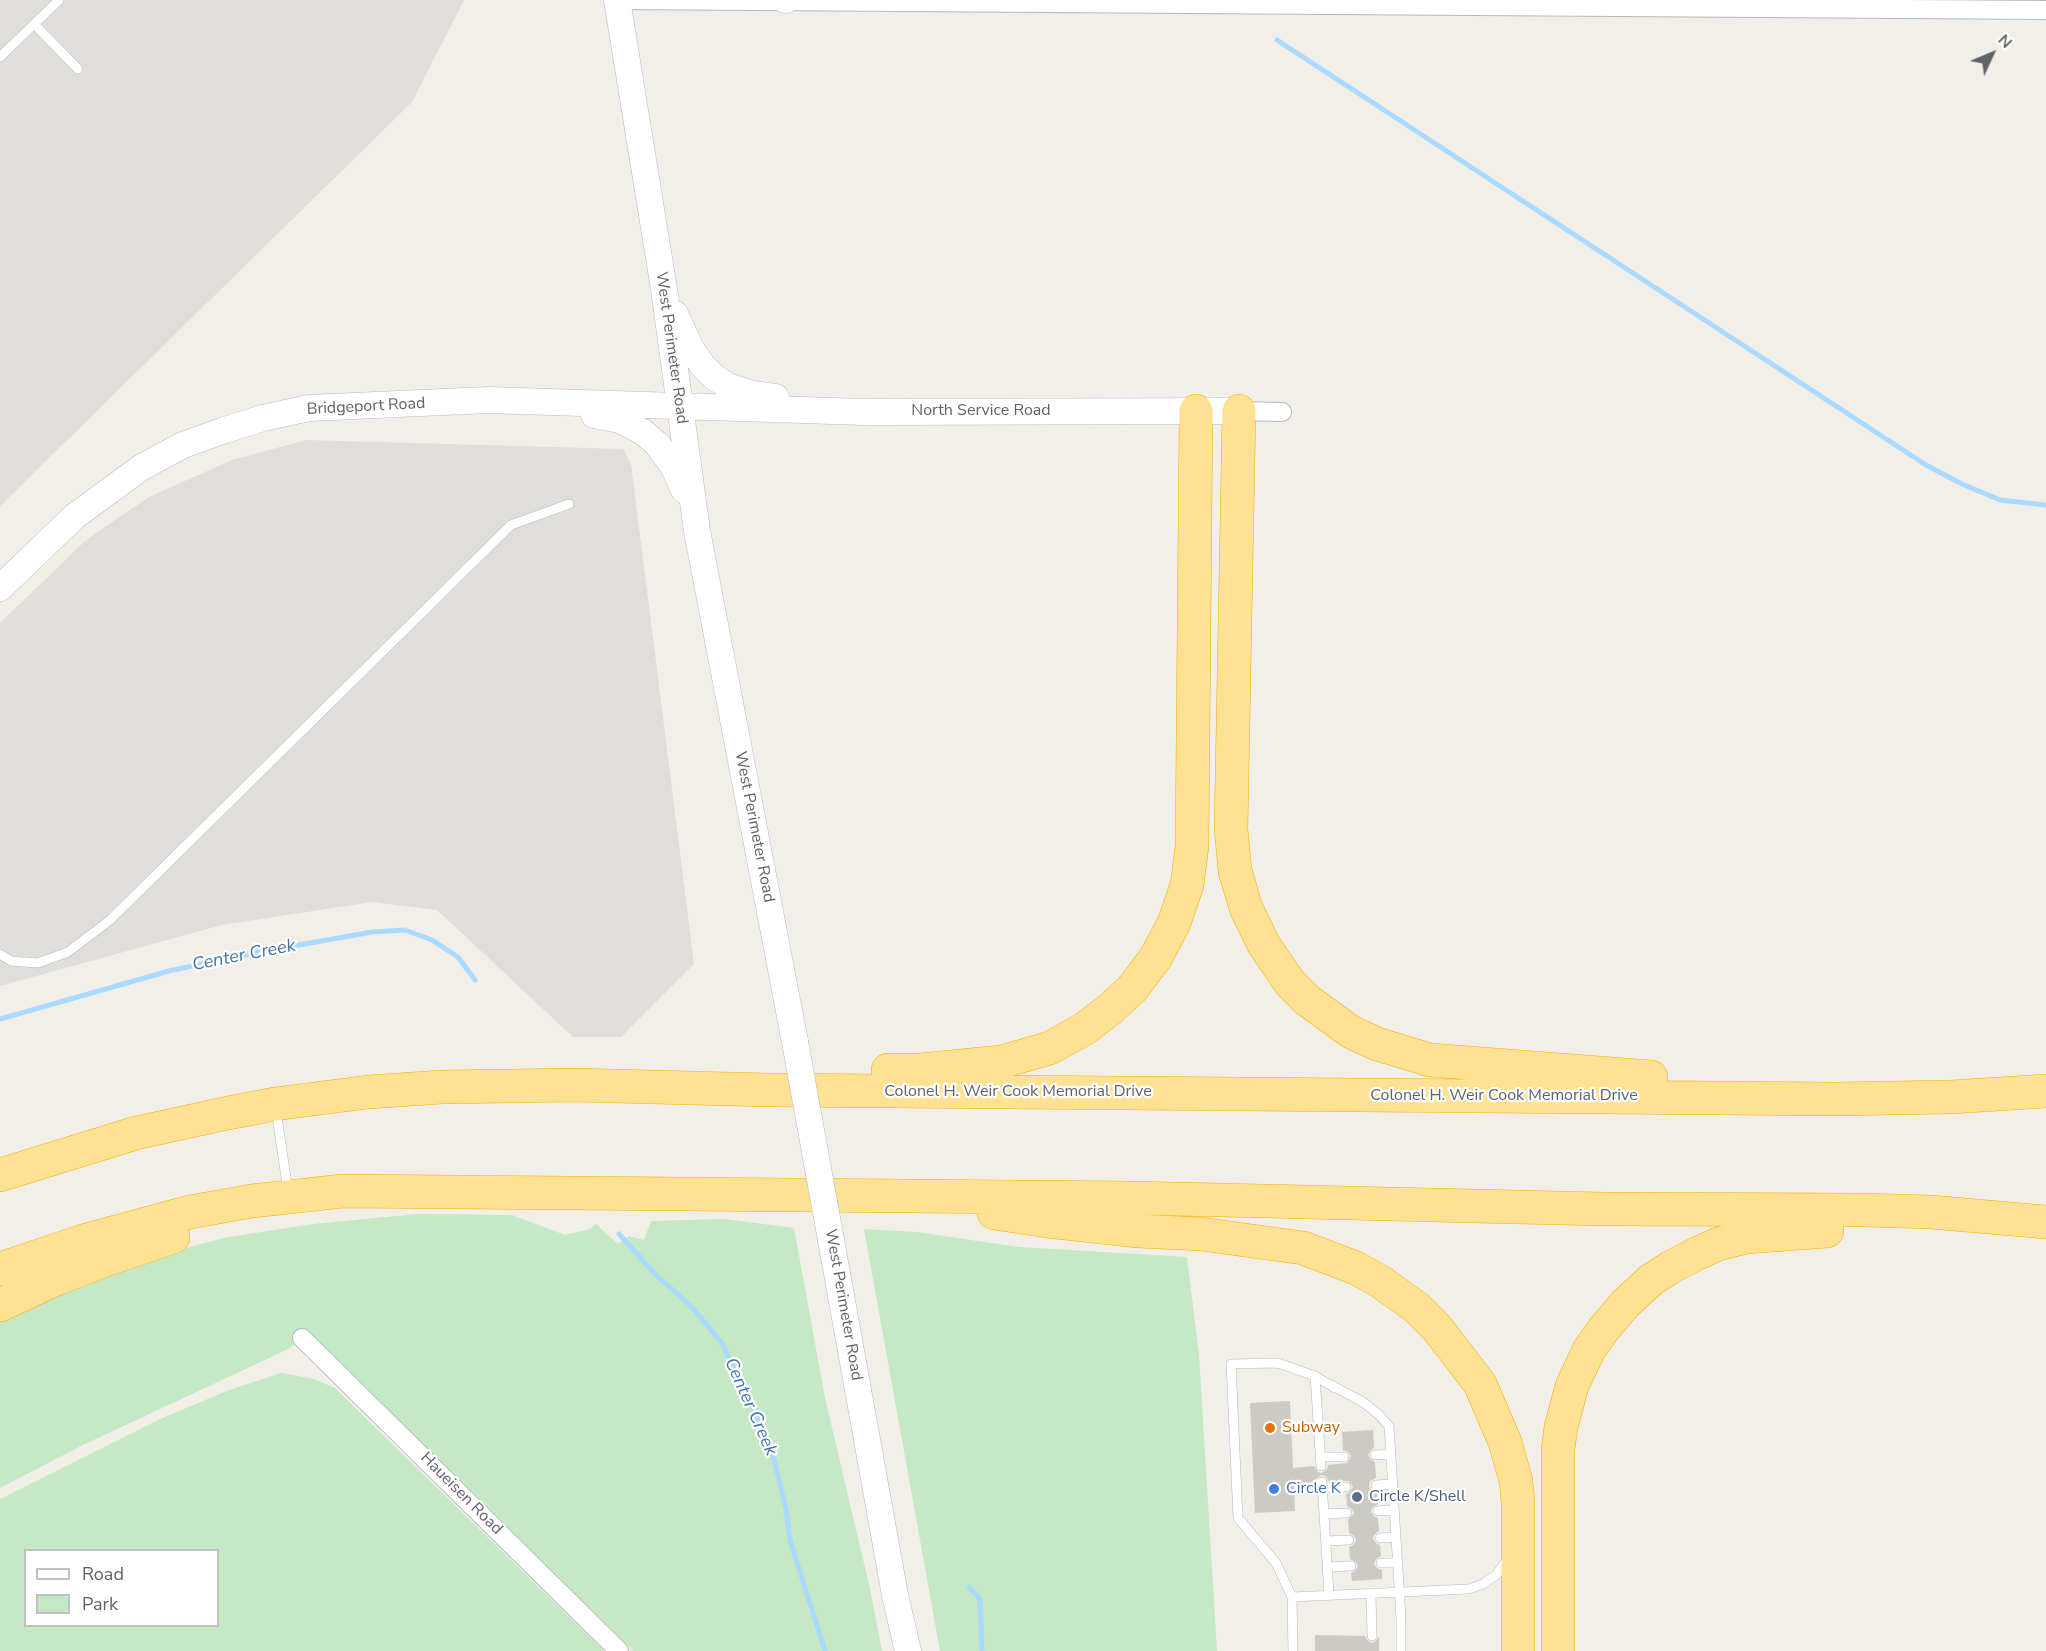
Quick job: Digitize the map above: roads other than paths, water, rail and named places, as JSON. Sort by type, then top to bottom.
[{"type":"highway","points":[[575,1085],[765,1072],[921,1070],[1001,1062],[1050,1048],[1084,1029],[1109,1011],[1132,988],[1156,957],[1174,923],[1187,885],[1192,846],[1196,411]]},
{"type":"highway","points":[[1239,411],[1232,850],[1246,908],[1264,945],[1290,983],[1307,1000],[1351,1032],[1377,1044],[1430,1060],[1652,1077],[1835,1099]]},
{"type":"highway","name":"Colonel H. Weir Cook Memorial Drive","points":[[0,1175],[136,1133],[275,1104],[368,1092],[442,1087],[575,1085],[981,1093],[1835,1099],[1951,1097],[2046,1091]]},
{"type":"highway","points":[[0,1269],[31,1257],[136,1225],[190,1212],[289,1196],[343,1191],[1135,1198],[1592,1208],[1863,1210],[1932,1212],[2046,1222]]},
{"type":"highway","points":[[0,1305],[56,1279],[105,1260],[174,1237],[225,1225],[316,1209],[519,1192]]},
{"type":"highway","points":[[879,1196],[1047,1221],[1138,1231],[1201,1234],[1303,1248],[1356,1268],[1401,1295],[1437,1328],[1480,1384],[1498,1422],[1516,1481],[1520,1526],[1518,1651]]},
{"type":"highway","points":[[1558,1651],[1558,1449],[1566,1406],[1580,1368],[1603,1329],[1651,1280],[1671,1267],[1718,1244],[1746,1237],[1780,1233],[1915,1228],[1979,1230],[2046,1237]]},
{"type":"street","points":[[617,0],[2046,10]]},
{"type":"street","name":"West Perimeter Road","points":[[617,0],[664,289],[697,531],[908,1651]]},
{"type":"street","points":[[664,289],[691,350],[714,377],[728,386],[769,397],[789,398],[865,412]]},
{"type":"street","name":"Bridgeport Road","points":[[0,588],[83,510],[142,467],[183,445],[263,418],[309,408],[488,400],[540,400],[680,407]]},
{"type":"street","points":[[438,403],[491,410],[608,417],[631,424],[657,444],[674,466],[697,531]]},
{"type":"street","name":"North Service Road","points":[[680,407],[865,412],[1282,412]]},
{"type":"street","name":"Haueisen Road","points":[[302,1338],[619,1651]]},
{"type":"lane","points":[[0,57],[59,0]]},
{"type":"lane","points":[[34,24],[78,69]]},
{"type":"lane","points":[[0,954],[11,961],[38,963],[68,952],[110,920],[511,525],[569,504]]},
{"type":"lane","points":[[275,1104],[289,1196]]},
{"type":"lane","points":[[1293,1651],[1292,1597],[1276,1563],[1238,1518],[1231,1364],[1278,1363],[1316,1376],[1363,1402],[1389,1426],[1401,1651]]},
{"type":"lane","points":[[1316,1376],[1335,1388]]},
{"type":"lane","points":[[1316,1376],[1321,1461],[1344,1456]]},
{"type":"lane","points":[[1375,1455],[1391,1454]]},
{"type":"lane","points":[[1292,1597],[1399,1591],[1453,1591],[1469,1589],[1490,1580],[1502,1568],[1509,1553],[1507,1488],[1511,1462]]},
{"type":"lane","points":[[1376,1485],[1393,1484]]},
{"type":"lane","points":[[1329,1595],[1322,1485],[1346,1487]]},
{"type":"lane","points":[[1378,1511],[1394,1510]]},
{"type":"lane","points":[[1324,1514],[1347,1513]]},
{"type":"lane","points":[[1380,1538],[1396,1537]]},
{"type":"lane","points":[[1326,1541],[1349,1540]]},
{"type":"lane","points":[[1382,1563],[1398,1563]]},
{"type":"lane","points":[[1327,1567],[1350,1566]]},
{"type":"lane","points":[[1371,1593],[1372,1636]]},
{"type":"waterway","points":[[1277,40],[1926,465],[2000,500],[2046,505]]},
{"type":"waterway","name":"Center Creek","points":[[0,1019],[169,971],[372,932],[405,930],[432,940],[458,957],[475,980]]},
{"type":"waterway","name":"Center Creek","points":[[619,1234],[656,1275],[690,1305],[722,1343],[771,1447],[786,1509],[790,1540],[825,1651]]},
{"type":"waterway","points":[[969,1587],[980,1599],[982,1651]]},
{"type":"place","name":"Subway","points":[[1270,1428]]},
{"type":"place","name":"Circle K","points":[[1274,1489]]},
{"type":"place","name":"Circle K/Shell","points":[[1357,1497]]}]
